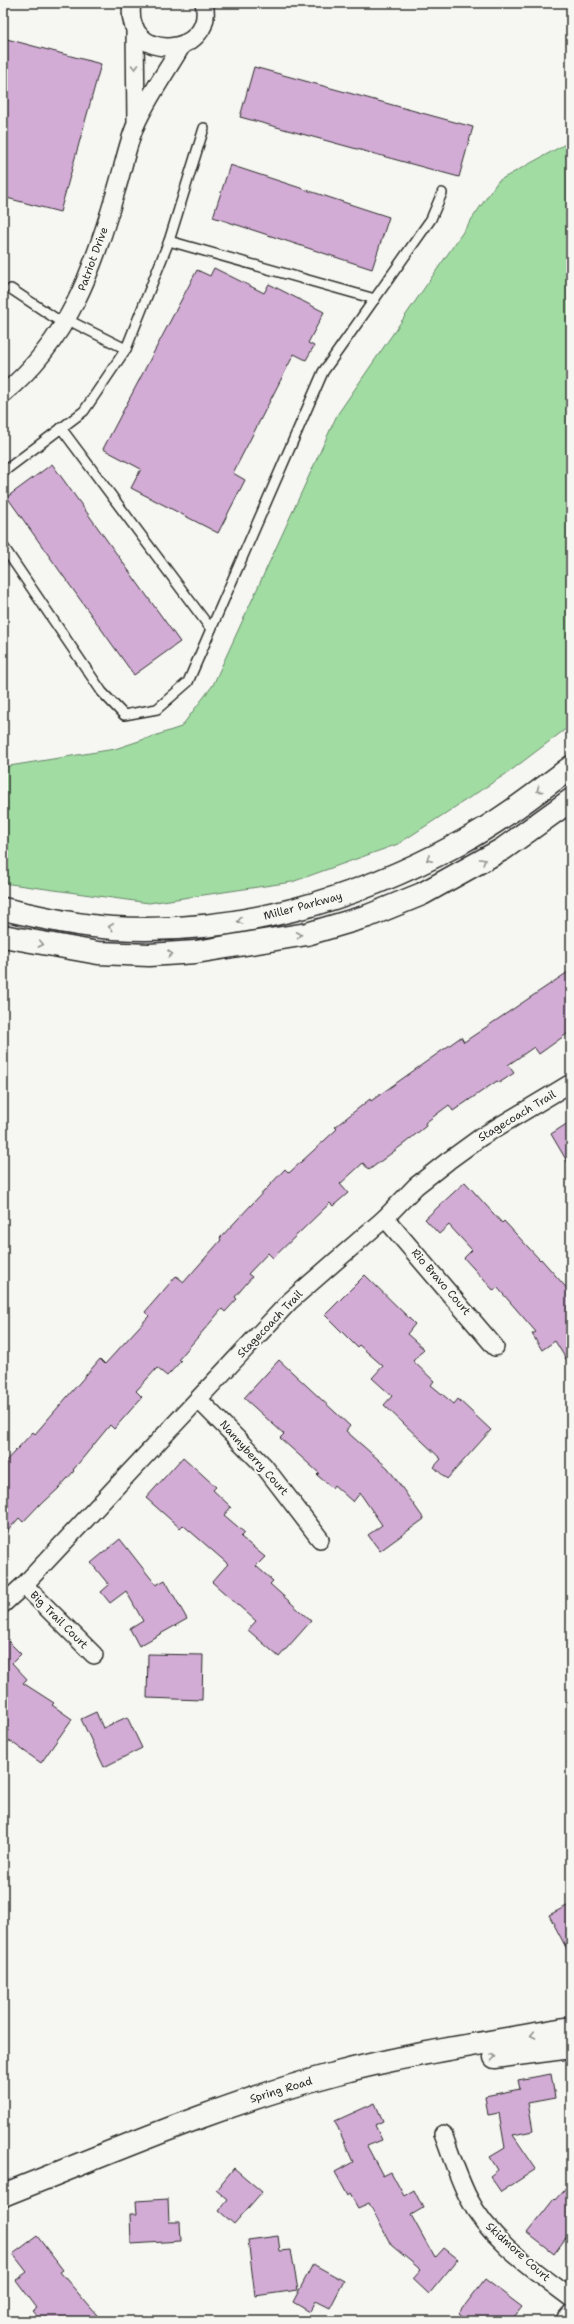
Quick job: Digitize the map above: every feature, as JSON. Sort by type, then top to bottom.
[{"type":"street","name":"Patriot Drive","points":[[132,3],[132,19],[135,28],[136,124]]},
{"type":"street","points":[[135,28],[142,37],[161,47],[172,48],[182,45],[192,39],[200,30],[204,20],[204,3]]},
{"type":"street","name":"Patriot Drive","points":[[3,394],[18,382],[43,353],[65,322],[85,285],[105,228],[136,124],[182,45]]},
{"type":"street","name":"Miller Parkway","points":[[3,909],[53,920],[114,928],[206,925],[284,913],[344,896],[407,871],[461,843],[498,821],[571,767]]},
{"type":"street","points":[[3,936],[98,953],[149,956],[196,952],[307,934],[368,916],[422,894],[503,849],[571,800]]},
{"type":"street","name":"Stagecoach Trail","points":[[3,1604],[24,1586],[290,1301],[385,1218],[416,1186],[448,1161],[481,1137],[571,1083]]},
{"type":"street","name":"Rio Bravo Court","points":[[385,1218],[495,1347]]},
{"type":"street","name":"Nannyberry Court","points":[[199,1400],[264,1466],[320,1539]]},
{"type":"street","name":"Big Trail Court","points":[[24,1586],[94,1655]]},
{"type":"street","name":"Spring Road","points":[[3,2195],[169,2129],[276,2091],[335,2073],[388,2061],[571,2028]]},
{"type":"street","name":"Spring Road","points":[[3,2209],[234,2118],[308,2094],[390,2074],[460,2061],[571,2047]]},
{"type":"street","name":"Skidmore Court","points":[[443,2134],[468,2198],[481,2218],[496,2236],[540,2274],[571,2298]]},
{"type":"street","points":[[564,2321],[571,2313]]},
{"type":"lane","points":[[3,472],[84,411],[126,349],[169,241],[204,128]]},
{"type":"lane","points":[[3,546],[102,692],[124,715],[157,709],[188,682],[323,372],[430,219],[442,193]]},
{"type":"lane","points":[[169,241],[375,299]]},
{"type":"lane","points":[[11,289],[65,322],[126,349]]},
{"type":"lane","points":[[61,428],[211,629]]},
{"type":"green space","points":[[571,141],[571,725],[509,772],[398,844],[292,882],[149,903],[3,883],[3,767],[115,749],[181,727],[213,685],[337,415],[498,181]]},
{"type":"building","points":[[3,38],[101,64],[60,212],[3,197]]},
{"type":"building","points":[[254,67],[473,127],[459,177],[240,117]]},
{"type":"building","points":[[230,165],[389,217],[372,269],[213,217]]},
{"type":"building","points":[[214,268],[264,293],[269,284],[324,312],[308,343],[314,346],[306,360],[294,354],[233,473],[245,480],[218,533],[131,488],[141,469],[103,449],[197,270],[210,276]]},
{"type":"building","points":[[52,464],[180,642],[134,675],[7,497]]},
{"type":"building","points":[[571,970],[571,1031],[539,1054],[534,1047],[508,1065],[514,1073],[499,1083],[497,1081],[453,1111],[449,1105],[425,1123],[426,1126],[369,1170],[363,1163],[340,1184],[348,1193],[333,1206],[330,1203],[273,1258],[268,1253],[248,1274],[252,1277],[235,1297],[237,1299],[225,1312],[222,1309],[179,1359],[181,1361],[167,1376],[157,1368],[136,1391],[142,1397],[114,1429],[110,1425],[58,1489],[42,1504],[41,1503],[23,1522],[19,1518],[3,1536],[3,1464],[33,1432],[35,1434],[100,1359],[105,1364],[149,1316],[145,1312],[176,1276],[184,1282],[221,1240],[220,1238],[285,1169],[289,1173],[337,1129],[335,1127],[370,1099],[371,1101],[461,1037],[464,1042]]},
{"type":"building","points":[[571,1121],[571,1168],[551,1134]]},
{"type":"building","points":[[465,1182],[502,1223],[504,1221],[540,1260],[541,1259],[571,1293],[571,1367],[555,1341],[542,1350],[532,1334],[536,1332],[497,1287],[494,1291],[464,1258],[472,1250],[449,1225],[439,1234],[425,1219]]},
{"type":"building","points":[[365,1275],[415,1324],[407,1334],[424,1349],[413,1361],[434,1381],[431,1385],[454,1404],[458,1399],[491,1430],[447,1479],[434,1467],[441,1459],[384,1405],[392,1396],[372,1378],[383,1366],[359,1345],[357,1347],[325,1315]]},
{"type":"building","points":[[279,1360],[350,1426],[346,1431],[388,1468],[424,1519],[380,1551],[368,1535],[382,1525],[360,1493],[353,1502],[334,1485],[332,1488],[317,1475],[319,1473],[280,1438],[284,1434],[244,1398]]},
{"type":"building","points":[[183,1457],[216,1487],[213,1490],[231,1507],[224,1515],[245,1533],[241,1537],[265,1557],[256,1566],[273,1581],[270,1584],[311,1621],[279,1657],[248,1630],[256,1621],[212,1582],[228,1564],[183,1525],[180,1528],[146,1498]]},
{"type":"building","points":[[120,1539],[156,1585],[165,1580],[187,1619],[139,1646],[130,1629],[143,1621],[126,1591],[110,1603],[101,1592],[109,1585],[91,1563]]},
{"type":"building","points":[[3,1636],[21,1654],[12,1663],[27,1679],[23,1683],[54,1703],[52,1705],[72,1719],[41,1763],[3,1736]]},
{"type":"building","points":[[148,1654],[203,1655],[202,1700],[147,1698]]},
{"type":"building","points":[[96,1712],[103,1728],[127,1717],[142,1748],[104,1767],[81,1719]]},
{"type":"building","points":[[571,1904],[571,1957],[549,1915]]},
{"type":"building","points":[[551,2074],[555,2098],[528,2103],[533,2131],[513,2135],[536,2169],[501,2192],[490,2176],[498,2170],[490,2157],[505,2148],[499,2113],[488,2115],[485,2096],[520,2089],[518,2080]]},
{"type":"building","points":[[375,2103],[383,2121],[375,2125],[382,2140],[367,2146],[383,2176],[391,2172],[404,2196],[414,2190],[423,2208],[411,2215],[435,2258],[444,2248],[458,2259],[429,2294],[413,2279],[421,2270],[391,2245],[369,2203],[358,2208],[350,2194],[348,2196],[335,2172],[353,2162],[335,2121]]},
{"type":"building","points":[[234,2168],[262,2192],[234,2224],[219,2211],[228,2200],[216,2190]]},
{"type":"building","points":[[571,2182],[571,2231],[554,2254],[527,2233],[554,2199],[555,2200]]},
{"type":"building","points":[[168,2199],[169,2222],[180,2222],[181,2241],[131,2244],[130,2214],[137,2214],[136,2201]]},
{"type":"building","points":[[37,2236],[63,2270],[60,2272],[102,2321],[41,2321],[32,2311],[37,2308],[16,2280],[27,2272],[13,2254]]},
{"type":"building","points":[[278,2236],[280,2251],[291,2250],[298,2290],[255,2296],[248,2240]]},
{"type":"building","points":[[313,2264],[344,2281],[330,2308],[316,2301],[310,2312],[293,2302]]},
{"type":"building","points":[[485,2279],[522,2307],[511,2321],[468,2321],[459,2313]]}]
